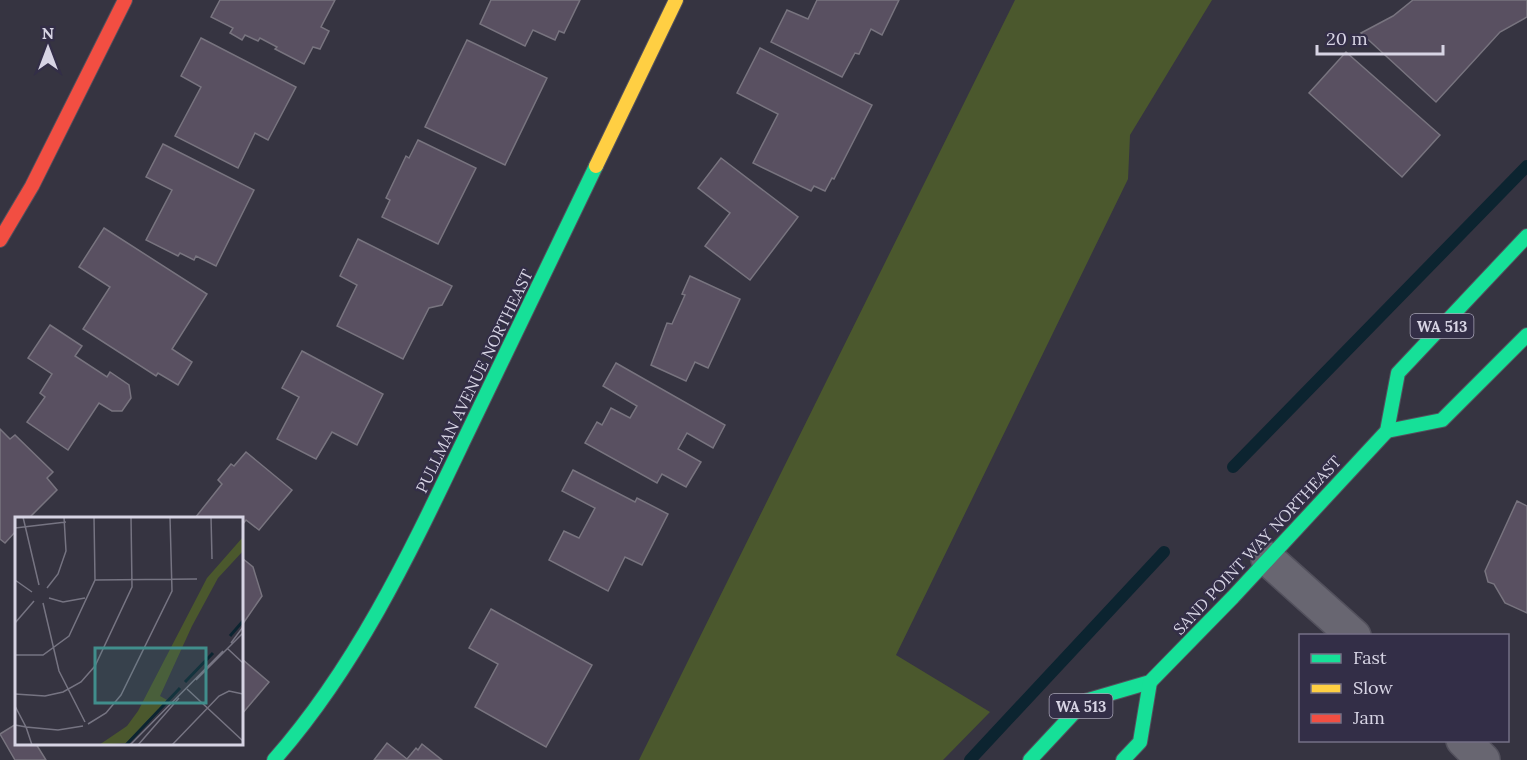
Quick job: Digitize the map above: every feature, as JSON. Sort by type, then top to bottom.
[{"type":"street","points":[[0,240],[32,186],[124,0]]},
{"type":"street","name":"PULLMAN AVENUE NORTHEAST","points":[[274,760],[296,735],[357,647],[409,554],[676,0]]},
{"type":"street","name":"WA 513","points":[[1387,431],[1398,373],[1527,236]]},
{"type":"street","points":[[1387,431],[1442,420],[1527,335]]},
{"type":"street","name":"SAND POINT WAY NORTHEAST","points":[[1030,760],[1085,701],[1150,682],[1387,431]]},
{"type":"street","points":[[1268,559],[1352,634]]},
{"type":"street","points":[[1123,760],[1140,742],[1150,682]]},
{"type":"street","points":[[1464,742],[1483,760]]},
{"type":"green space","points":[[1015,0],[1212,0],[1130,135],[1128,179],[896,655],[990,712],[943,760],[639,760]]},
{"type":"building","points":[[220,0],[335,0],[321,27],[329,31],[320,49],[313,47],[304,64],[275,49],[277,47],[260,38],[258,41],[245,35],[242,40],[230,33],[233,28],[211,17]]},
{"type":"building","points":[[491,0],[580,0],[564,33],[559,31],[555,40],[533,30],[525,46],[480,24]]},
{"type":"building","points":[[817,0],[899,0],[882,35],[871,29],[859,54],[855,53],[842,77],[771,42],[787,10],[808,19]]},
{"type":"building","points":[[1413,0],[1527,0],[1527,17],[1500,32],[1436,102],[1361,33],[1393,16]]},
{"type":"building","points":[[201,38],[296,87],[268,140],[255,133],[238,168],[175,136],[201,87],[181,76]]},
{"type":"building","points":[[467,40],[547,78],[505,165],[425,127]]},
{"type":"building","points":[[760,48],[872,105],[834,179],[832,178],[825,191],[814,186],[811,191],[753,163],[778,114],[737,93]]},
{"type":"building","points":[[1346,52],[1440,135],[1402,177],[1309,93]]},
{"type":"building","points":[[418,140],[476,168],[438,244],[382,217],[390,200],[386,198],[406,156],[409,158]]},
{"type":"building","points":[[163,144],[254,190],[216,266],[196,256],[194,260],[180,253],[178,256],[146,240],[172,190],[146,177]]},
{"type":"building","points":[[721,158],[798,217],[750,280],[705,246],[730,213],[698,188]]},
{"type":"building","points":[[104,228],[207,294],[172,349],[192,362],[178,385],[158,373],[156,376],[83,329],[110,287],[79,267]]},
{"type":"building","points":[[358,239],[452,286],[442,305],[429,308],[403,359],[337,326],[357,285],[340,276]]},
{"type":"building","points":[[690,276],[740,299],[708,368],[695,362],[686,381],[651,365],[667,323],[672,324],[685,295],[682,294]]},
{"type":"building","points":[[50,325],[82,346],[75,356],[107,377],[110,372],[129,385],[131,398],[122,411],[112,411],[99,403],[68,450],[27,422],[45,397],[40,393],[52,374],[28,358]]},
{"type":"building","points":[[302,351],[383,394],[357,445],[332,432],[316,459],[277,439],[299,397],[282,388]]},
{"type":"building","points":[[616,363],[725,425],[713,448],[687,433],[678,449],[701,462],[686,487],[662,474],[657,483],[585,443],[597,422],[602,425],[611,408],[630,418],[637,406],[603,386]]},
{"type":"building","points":[[0,429],[10,439],[15,435],[53,472],[47,478],[57,490],[30,517],[15,517],[15,532],[5,543],[0,539]]},
{"type":"building","points":[[246,452],[292,490],[259,530],[246,520],[243,524],[243,517],[196,517],[222,484],[218,480],[231,464],[234,466]]},
{"type":"building","points":[[573,470],[635,502],[637,498],[668,514],[642,565],[625,557],[608,591],[549,560],[564,531],[579,538],[595,508],[562,491]]},
{"type":"building","points":[[1517,501],[1527,506],[1527,613],[1505,603],[1494,584],[1488,582],[1485,571]]},
{"type":"building","points":[[243,559],[253,567],[262,596],[243,624]]},
{"type":"building","points":[[491,609],[592,665],[546,747],[475,707],[498,664],[469,648]]},
{"type":"building","points":[[243,660],[269,682],[243,713]]},
{"type":"building","points":[[15,725],[15,745],[37,745],[46,760],[15,760],[0,734]]},
{"type":"building","points":[[387,743],[407,759],[422,744],[442,760],[374,760]]},
{"type":"waterway","points":[[1233,467],[1527,166]]},
{"type":"waterway","points":[[970,760],[1164,552]]},
{"type":"traffic: fast","points":[[274,760],[331,687],[379,609],[442,486],[596,166]]},
{"type":"traffic: fast","points":[[1030,760],[1085,701],[1150,682],[1233,597],[1387,431],[1398,373],[1527,236]]},
{"type":"traffic: fast","points":[[1387,431],[1442,420],[1527,335]]},
{"type":"traffic: fast","points":[[1123,760],[1140,742],[1150,682]]},
{"type":"traffic: slow","points":[[596,166],[676,0]]},
{"type":"traffic: jam","points":[[0,240],[32,186],[125,0]]}]
